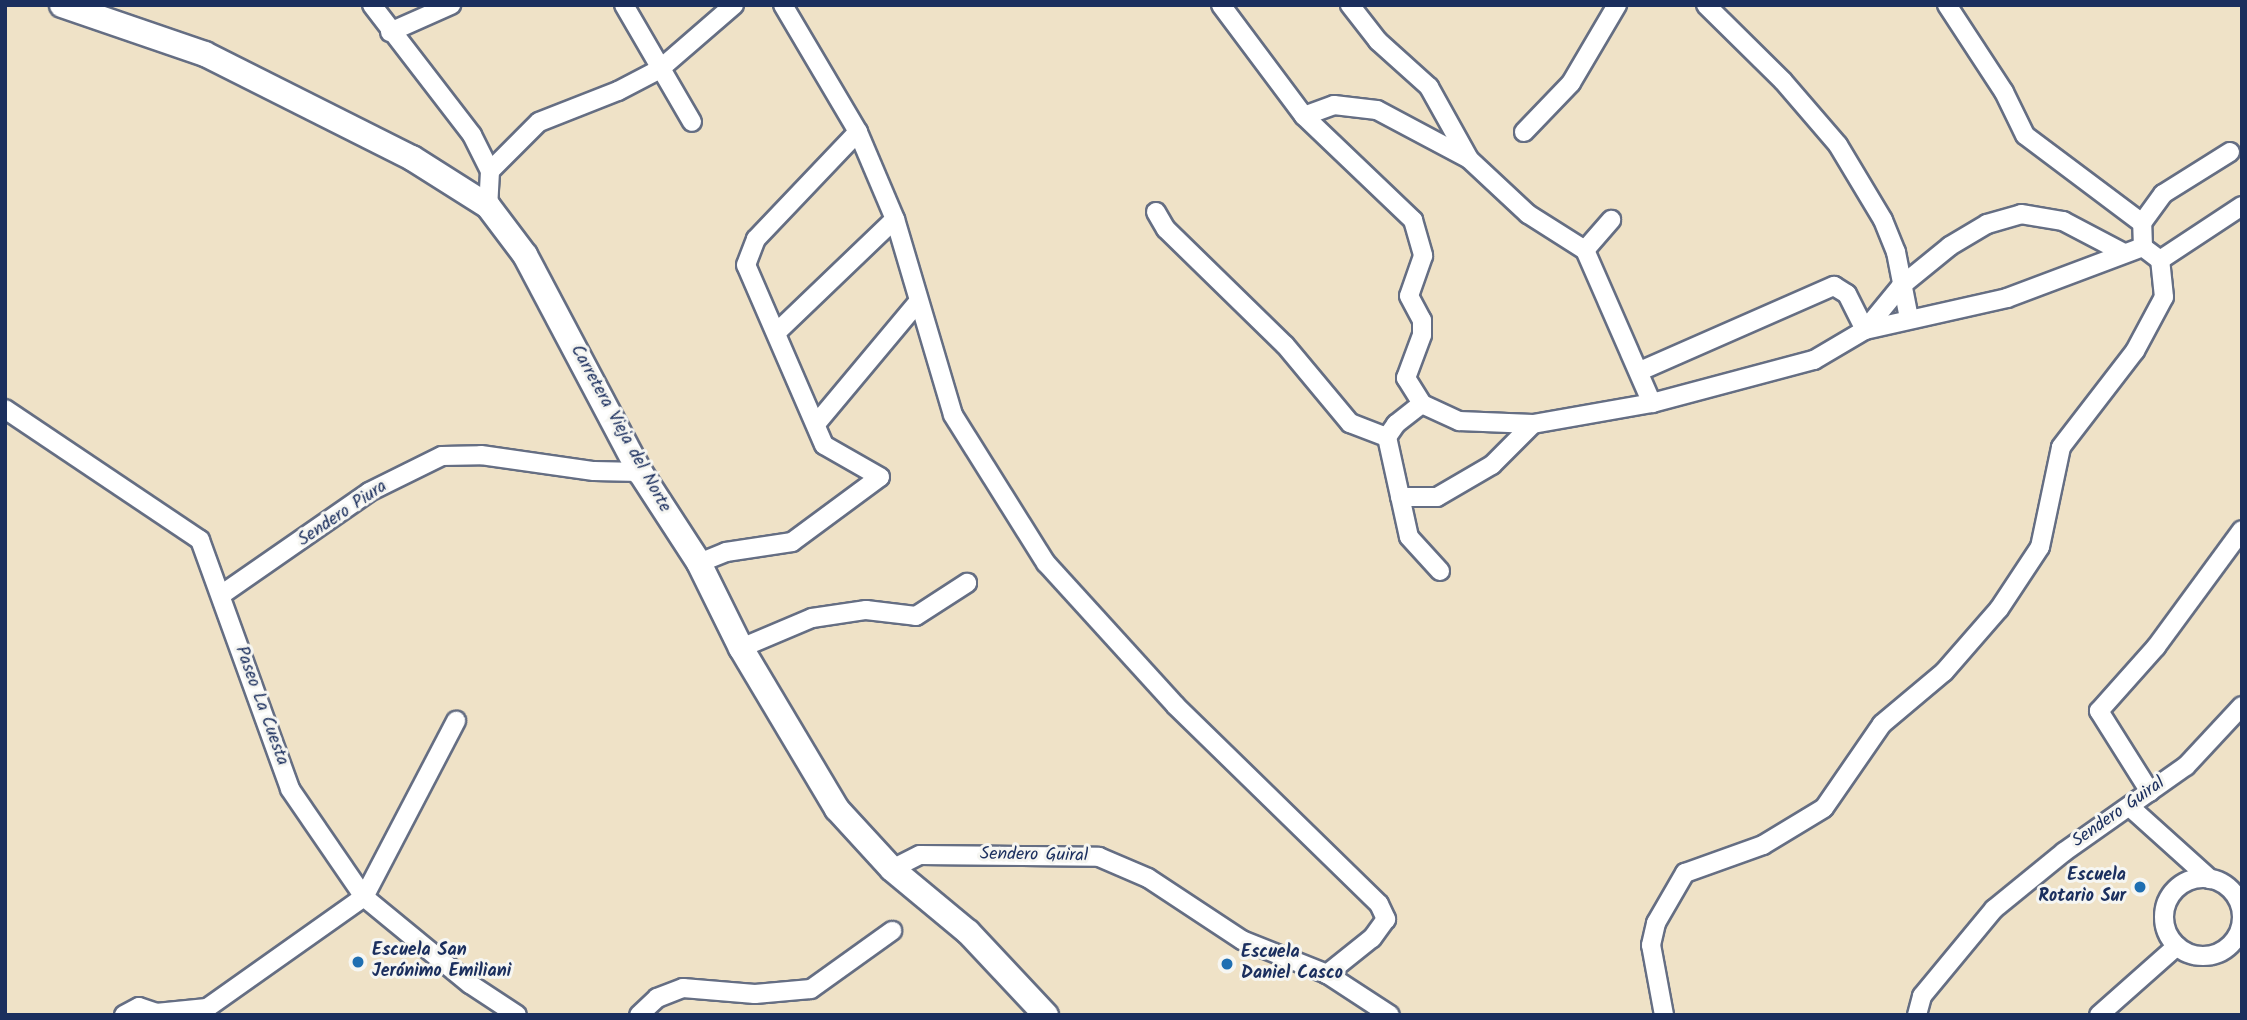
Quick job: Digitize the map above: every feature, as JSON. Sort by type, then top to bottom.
[{"type":"street","name":"Carretera Vieja del Norte","points":[[62,5],[205,54],[412,159],[488,206],[524,255],[640,472],[699,563],[741,648],[836,809],[892,869],[968,932],[1046,1015]]},
{"type":"street","points":[[372,5],[390,32],[472,135],[490,171],[488,206]]},
{"type":"street","points":[[390,32],[451,5]]},
{"type":"street","points":[[624,5],[692,122]]},
{"type":"street","points":[[490,171],[539,122],[618,91],[660,69],[734,5]]},
{"type":"street","points":[[783,5],[859,132],[895,219],[917,303],[953,415],[1046,563],[1175,705],[1379,904],[1386,919],[1372,939],[1327,974]]},
{"type":"street","points":[[1221,5],[1304,116],[1413,220],[1423,256],[1409,296],[1422,320],[1422,335],[1406,378],[1422,404],[1460,421],[1533,424],[1652,403],[1814,360],[1865,330],[2007,298],[2143,247]]},
{"type":"street","points":[[1350,5],[1378,41],[1429,87],[1469,159]]},
{"type":"street","points":[[1524,132],[1571,83],[1617,5]]},
{"type":"street","points":[[1706,5],[1783,82],[1838,145],[1883,220],[1896,253],[1909,318]]},
{"type":"street","points":[[1947,5],[2004,92],[2025,135],[2142,223]]},
{"type":"street","points":[[1304,116],[1334,105],[1377,110],[1469,159],[1528,214],[1584,250],[1652,403]]},
{"type":"street","points":[[699,563],[726,552],[792,542],[829,519],[880,477],[824,445],[746,265],[747,254],[859,132]]},
{"type":"street","points":[[2143,247],[2142,223],[2163,194],[2230,152]]},
{"type":"street","points":[[2160,260],[2242,206]]},
{"type":"street","points":[[1156,212],[1166,229],[1285,345],[1350,423],[1387,437]]},
{"type":"street","points":[[1865,330],[1901,286],[1950,246],[1987,225],[2021,214],[2063,221],[2122,253]]},
{"type":"street","points":[[777,332],[895,219]]},
{"type":"street","points":[[1584,250],[1611,220]]},
{"type":"street","points":[[1664,1015],[1651,946],[1656,923],[1685,873],[1763,845],[1824,808],[1882,724],[1944,671],[2008,598],[2047,528],[2061,447],[2135,351],[2164,297],[2160,260],[2143,247]]},
{"type":"street","points":[[1640,371],[1834,286],[1847,294],[1865,330]]},
{"type":"street","points":[[816,424],[917,303]]},
{"type":"street","points":[[1422,404],[1396,424],[1387,437],[1409,537],[1440,571]]},
{"type":"street","name":"Paseo La Cuesta","points":[[5,410],[200,540],[290,789],[364,897],[470,984],[517,1015]]},
{"type":"street","points":[[1400,497],[1437,497],[1492,465],[1533,424]]},
{"type":"street","name":"Sendero Piura","points":[[221,595],[369,492],[443,456],[481,455],[594,471],[640,472]]},
{"type":"street","points":[[2150,792],[2099,711],[2156,647],[2242,530]]},
{"type":"street","points":[[741,648],[811,618],[866,610],[916,616],[967,583]]},
{"type":"street","name":"Sendero Guiral","points":[[1917,1015],[1922,996],[1994,909],[2064,852],[2186,766],[2242,706]]},
{"type":"street","points":[[124,1015],[139,1007],[156,1013],[207,1008],[364,897],[456,721]]},
{"type":"street","points":[[2130,807],[2210,879],[2231,890],[2238,900],[2241,911],[2237,934],[2221,951],[2198,956],[2177,946],[2164,925],[2168,900],[2186,882],[2210,879]]},
{"type":"street","name":"Sendero Guiral","points":[[892,869],[920,856],[1099,857],[1148,878],[1242,940],[1327,974],[1390,1015]]},
{"type":"street","points":[[639,1015],[657,998],[683,989],[781,995],[811,989],[892,931]]},
{"type":"street","points":[[2099,1015],[2177,946]]},
{"type":"place","name":"Escuela Rotario Sur","points":[[2140,887]]},
{"type":"place","name":"Escuela San Jerónimo Emiliani","points":[[358,962]]},
{"type":"place","name":"Escuela Daniel Casco","points":[[1227,964]]}]
